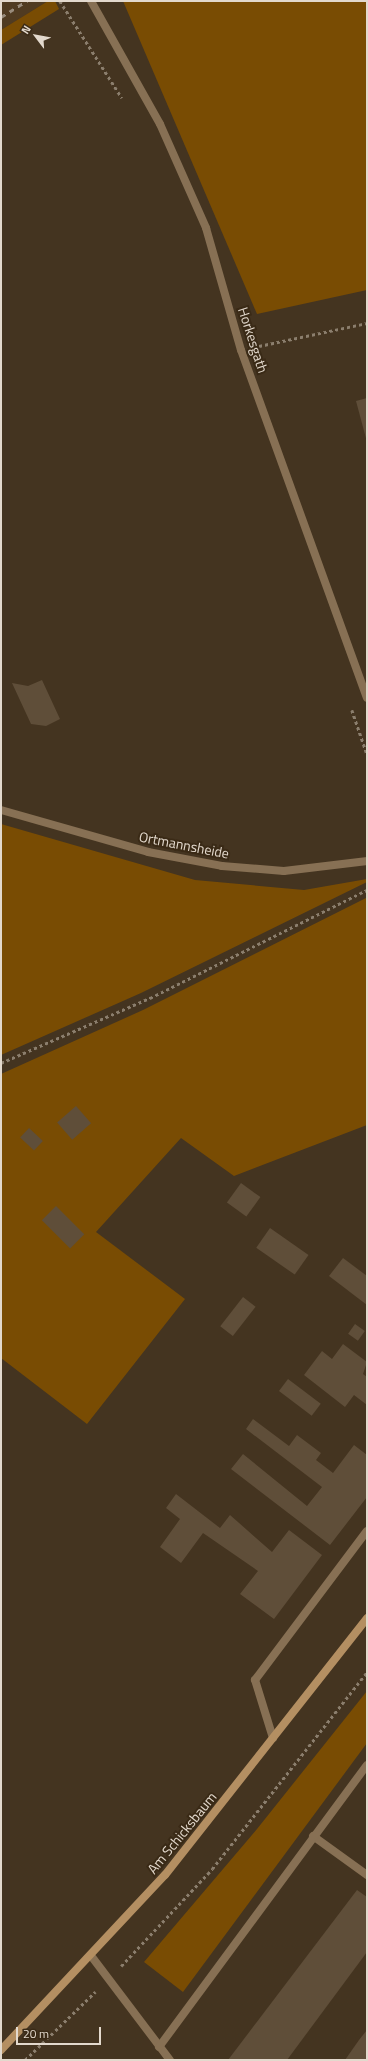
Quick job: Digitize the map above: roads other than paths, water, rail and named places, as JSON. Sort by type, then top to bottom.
[{"type":"street","name":"Horkesgath","points":[[91,1],[184,174],[206,228],[241,350],[367,698]]},
{"type":"street","name":"Ortmannsheide","points":[[1,810],[148,852],[222,866],[284,871],[367,861]]},
{"type":"street","points":[[273,1738],[255,1680],[367,1531]]},
{"type":"street","name":"Am Schicksbaum","points":[[1,2050],[92,1957],[165,1875],[367,1618]]},
{"type":"street","points":[[159,2047],[313,1836],[367,1765]]},
{"type":"street","points":[[313,1836],[367,1875]]},
{"type":"street","points":[[92,1957],[170,2060]]},
{"type":"railway","points":[[1,17],[27,1]]}]
